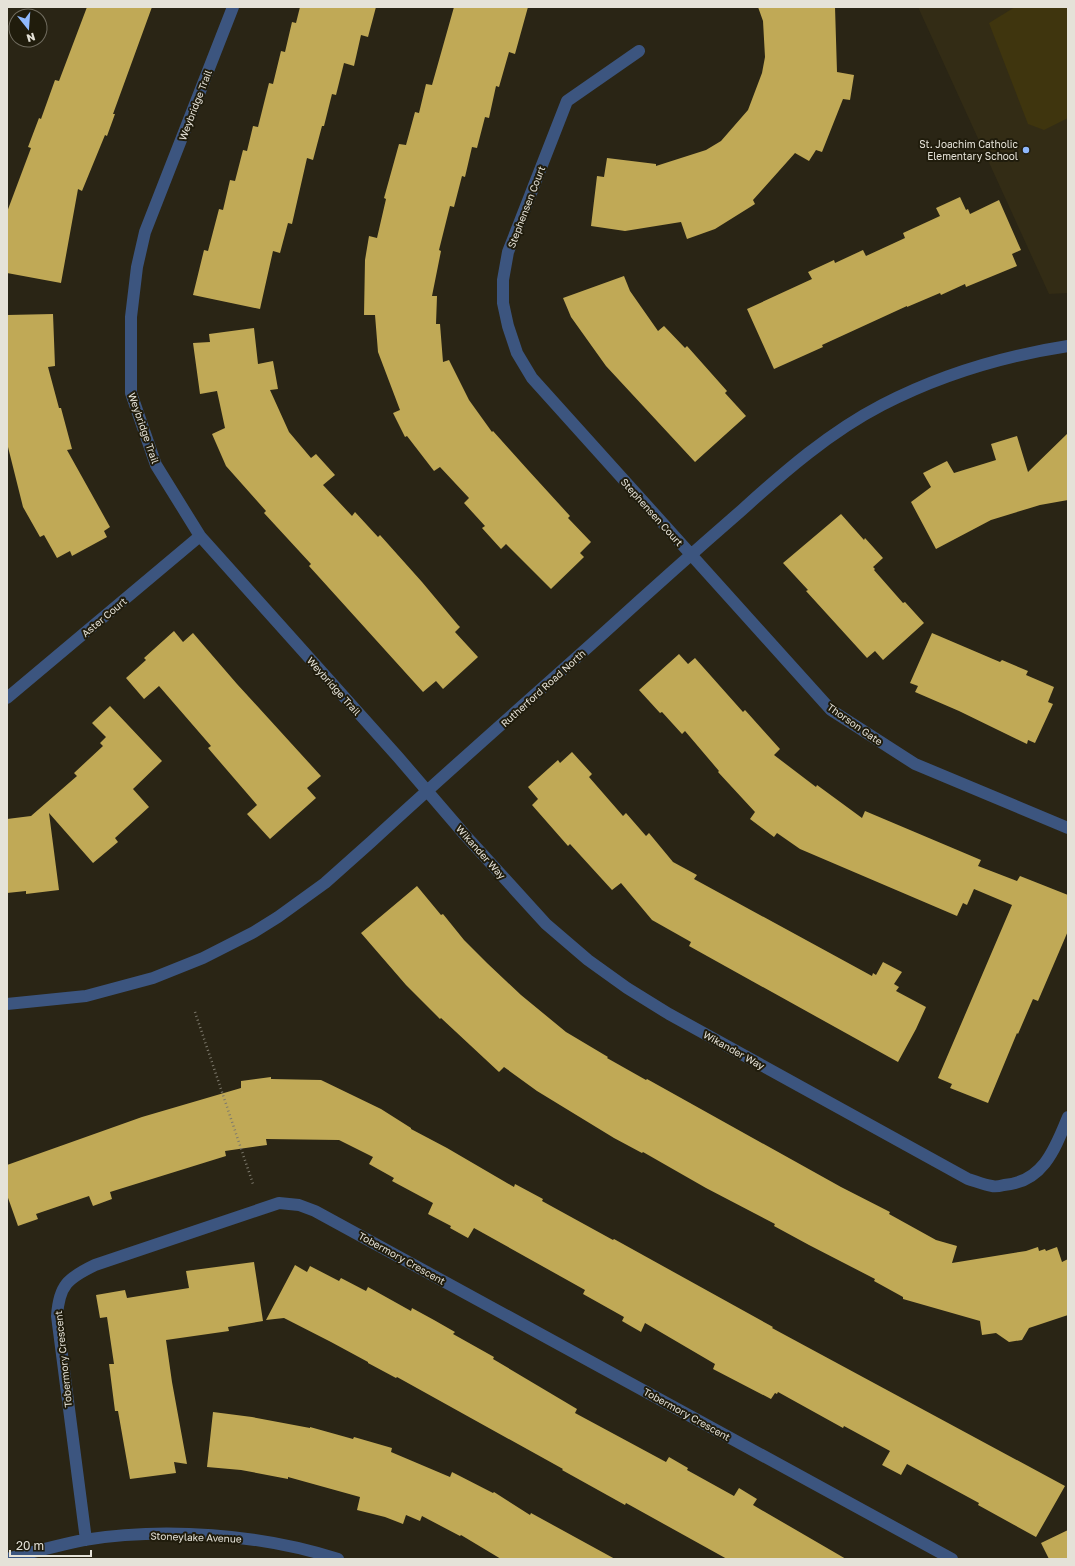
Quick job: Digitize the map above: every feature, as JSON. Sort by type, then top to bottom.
[{"type":"street","name":"Weybridge Trail","points":[[233,7],[145,232],[137,267],[131,317],[131,393],[156,466],[200,536],[428,791]]},
{"type":"street","name":"Stephensen Court","points":[[639,51],[567,101],[508,252],[503,280],[503,303],[508,326],[517,353],[532,378],[690,554]]},
{"type":"street","name":"Rutherford Road North","points":[[7,1004],[86,996],[153,978],[203,958],[278,917],[319,888],[690,554],[793,464],[850,424],[880,406],[917,388],[968,369],[1019,355],[1068,346]]},
{"type":"street","name":"Aster Court","points":[[7,698],[200,536]]},
{"type":"street","name":"Thorson Gate","points":[[690,554],[728,594],[831,710],[915,764],[1068,828]]},
{"type":"street","name":"Wikander Way","points":[[428,791],[546,924],[588,960],[626,988],[668,1014],[968,1179],[992,1186],[1014,1184],[1031,1176],[1045,1164],[1056,1147],[1068,1117]]},
{"type":"street","name":"Tobermory Crescent","points":[[86,1540],[57,1316],[58,1300],[64,1286],[74,1275],[95,1265],[280,1203],[299,1204],[316,1211],[952,1559]]},
{"type":"street","name":"Stoneylake Avenue","points":[[7,1559],[55,1546],[86,1540],[119,1536],[163,1534],[210,1536],[279,1544],[338,1559]]},
{"type":"path","points":[[195,1012],[253,1184]]},
{"type":"shaded area","name":"St. Joachim Catholic Elementary School","points":[[918,7],[1068,7],[1068,293],[1049,294]]},
{"type":"shaded area","points":[[1015,7],[1068,7],[1068,118],[1044,130],[1028,124],[989,23]]},
{"type":"building","points":[[87,7],[152,7],[113,114],[115,114],[107,136],[105,135],[82,191],[78,189],[61,283],[7,273],[7,212],[31,148],[28,147],[39,118],[41,119],[55,80],[59,81]]},
{"type":"building","points":[[300,7],[376,7],[368,37],[361,35],[354,66],[344,63],[336,95],[332,94],[313,160],[307,158],[292,224],[288,223],[280,253],[273,251],[260,309],[193,295],[204,250],[208,251],[219,209],[223,210],[230,180],[235,181],[243,150],[247,151],[253,126],[258,127],[269,83],[273,84],[281,51],[285,52],[292,22],[296,23]]},
{"type":"building","points":[[454,7],[528,7],[515,54],[509,52],[499,87],[496,86],[489,118],[485,117],[477,148],[472,147],[465,177],[462,176],[454,207],[450,206],[439,250],[441,251],[432,296],[437,296],[436,324],[440,324],[443,362],[449,360],[469,400],[492,432],[493,431],[570,516],[568,518],[591,542],[580,553],[584,557],[551,589],[506,544],[501,549],[482,528],[485,526],[464,503],[469,498],[440,467],[434,471],[407,436],[405,437],[393,413],[400,410],[378,352],[375,315],[364,315],[365,260],[369,236],[377,238],[386,199],[384,198],[399,144],[406,145],[415,112],[419,113],[426,84],[432,85]]},
{"type":"building","points":[[758,7],[835,7],[837,72],[854,75],[850,100],[843,99],[822,152],[816,150],[809,161],[795,153],[753,200],[755,204],[715,229],[687,239],[681,222],[625,231],[591,226],[597,176],[604,177],[607,158],[656,164],[656,166],[706,150],[721,141],[748,110],[762,73],[765,57],[763,21]]},
{"type":"building","points":[[960,197],[966,210],[968,209],[970,214],[999,200],[1021,250],[1012,254],[1017,266],[966,287],[965,284],[941,295],[940,293],[907,306],[774,369],[747,309],[812,279],[808,272],[834,260],[835,263],[863,250],[866,256],[905,238],[903,233],[940,216],[936,208]]},
{"type":"building","points":[[624,276],[630,291],[658,331],[664,326],[685,348],[687,346],[727,391],[725,393],[746,416],[695,462],[606,366],[571,317],[563,298]]},
{"type":"building","points":[[53,314],[55,366],[48,367],[72,449],[67,450],[110,527],[104,531],[107,537],[72,556],[70,551],[57,558],[44,535],[40,537],[23,507],[7,443],[7,315]]},
{"type":"building","points":[[254,328],[258,364],[273,361],[278,389],[270,390],[289,432],[311,458],[316,454],[335,475],[323,485],[352,516],[355,512],[378,537],[380,535],[460,627],[455,632],[478,657],[443,689],[436,681],[423,692],[309,566],[311,564],[264,513],[266,511],[226,466],[212,434],[225,428],[217,391],[200,394],[193,343],[210,342],[209,334]]},
{"type":"building","points":[[1068,433],[1068,500],[1040,505],[991,520],[936,549],[911,502],[931,487],[923,473],[947,461],[954,473],[996,460],[991,444],[1017,436],[1028,472]]},
{"type":"building","points":[[841,514],[864,540],[865,538],[883,558],[873,567],[875,569],[874,570],[903,603],[905,602],[924,623],[883,660],[875,651],[867,658],[806,591],[808,590],[783,563]]},
{"type":"building","points":[[174,631],[183,642],[193,633],[237,684],[321,776],[307,788],[316,798],[270,839],[247,814],[257,805],[208,748],[211,746],[159,686],[144,699],[126,678],[146,660],[144,658]]},
{"type":"building","points":[[932,633],[1000,662],[1002,660],[1028,671],[1026,675],[1054,687],[1048,702],[1053,704],[1035,743],[1028,740],[1027,744],[959,711],[915,692],[918,686],[910,683]]},
{"type":"building","points":[[679,654],[688,664],[695,658],[743,712],[745,710],[780,749],[774,755],[816,787],[817,785],[862,818],[865,811],[981,860],[978,866],[1017,881],[1020,876],[1068,895],[1068,931],[1038,1001],[1033,999],[1018,1034],[1017,1033],[988,1103],[950,1088],[952,1084],[938,1078],[1012,905],[974,889],[967,905],[963,903],[957,916],[800,849],[777,833],[774,837],[750,819],[755,812],[718,772],[719,771],[685,731],[682,734],[639,690]]},
{"type":"building","points":[[110,706],[162,761],[133,789],[149,807],[115,838],[118,842],[93,863],[49,813],[59,890],[26,894],[26,891],[7,893],[7,819],[31,816],[77,776],[74,773],[103,746],[100,743],[106,737],[92,723]]},
{"type":"building","points":[[572,752],[592,774],[589,777],[623,816],[626,813],[646,836],[649,833],[673,862],[697,875],[694,879],[872,976],[873,973],[876,975],[883,962],[902,972],[894,984],[899,987],[896,991],[926,1007],[898,1062],[689,946],[691,942],[652,920],[621,883],[612,890],[570,844],[568,846],[532,805],[538,799],[528,787],[558,760],[560,763]]},
{"type":"building","points":[[417,886],[441,915],[443,914],[464,940],[487,963],[521,995],[566,1032],[608,1057],[607,1058],[646,1080],[647,1079],[841,1187],[890,1212],[889,1214],[936,1240],[957,1246],[952,1263],[1026,1251],[1038,1247],[1039,1251],[1045,1249],[1046,1251],[1057,1247],[1062,1262],[1068,1259],[1068,1315],[1029,1328],[1022,1340],[1009,1342],[996,1333],[982,1335],[980,1321],[903,1299],[903,1297],[874,1281],[875,1279],[774,1226],[775,1224],[706,1188],[643,1152],[642,1153],[614,1138],[537,1091],[504,1067],[499,1072],[441,1018],[440,1019],[406,985],[361,933]]},
{"type":"building","points":[[271,1077],[271,1079],[321,1080],[381,1109],[411,1129],[514,1187],[515,1184],[543,1199],[542,1201],[613,1240],[614,1239],[773,1327],[772,1328],[1065,1486],[1036,1537],[978,1505],[979,1503],[907,1464],[901,1475],[882,1465],[890,1451],[844,1426],[843,1428],[778,1392],[777,1394],[775,1393],[771,1399],[713,1369],[715,1364],[645,1323],[641,1332],[622,1321],[624,1317],[583,1294],[585,1290],[474,1228],[468,1238],[450,1228],[451,1226],[428,1214],[433,1203],[392,1181],[394,1178],[369,1164],[373,1157],[339,1140],[266,1139],[267,1145],[225,1151],[226,1156],[110,1192],[112,1199],[93,1206],[89,1196],[36,1214],[38,1219],[18,1226],[7,1195],[7,1165],[142,1117],[241,1088],[241,1081]]},
{"type":"building","points":[[254,1262],[263,1321],[228,1327],[229,1331],[166,1340],[187,1464],[174,1462],[176,1473],[130,1479],[118,1411],[115,1411],[109,1364],[114,1364],[107,1317],[100,1318],[96,1295],[125,1290],[127,1298],[189,1288],[186,1271]]},
{"type":"building","points":[[295,1265],[307,1272],[310,1266],[339,1281],[341,1278],[366,1291],[368,1287],[411,1311],[412,1308],[455,1332],[453,1334],[494,1357],[493,1359],[577,1409],[575,1413],[666,1462],[669,1457],[688,1468],[687,1470],[734,1496],[739,1488],[757,1499],[753,1505],[846,1559],[727,1559],[626,1503],[625,1505],[562,1470],[563,1469],[331,1342],[284,1318],[266,1320]]},
{"type":"building","points":[[213,1412],[310,1427],[353,1439],[354,1437],[392,1448],[391,1452],[450,1477],[452,1472],[493,1493],[494,1492],[530,1515],[531,1513],[615,1559],[501,1559],[461,1535],[460,1536],[422,1516],[420,1521],[406,1515],[403,1524],[385,1517],[357,1510],[360,1497],[288,1477],[288,1479],[241,1470],[207,1467]]},
{"type":"building","points":[[1068,1530],[1068,1559],[1049,1559],[1041,1543]]},
{"type":"place","name":"St. Joachim Catholic Elementary School","points":[[1026,150]]}]
